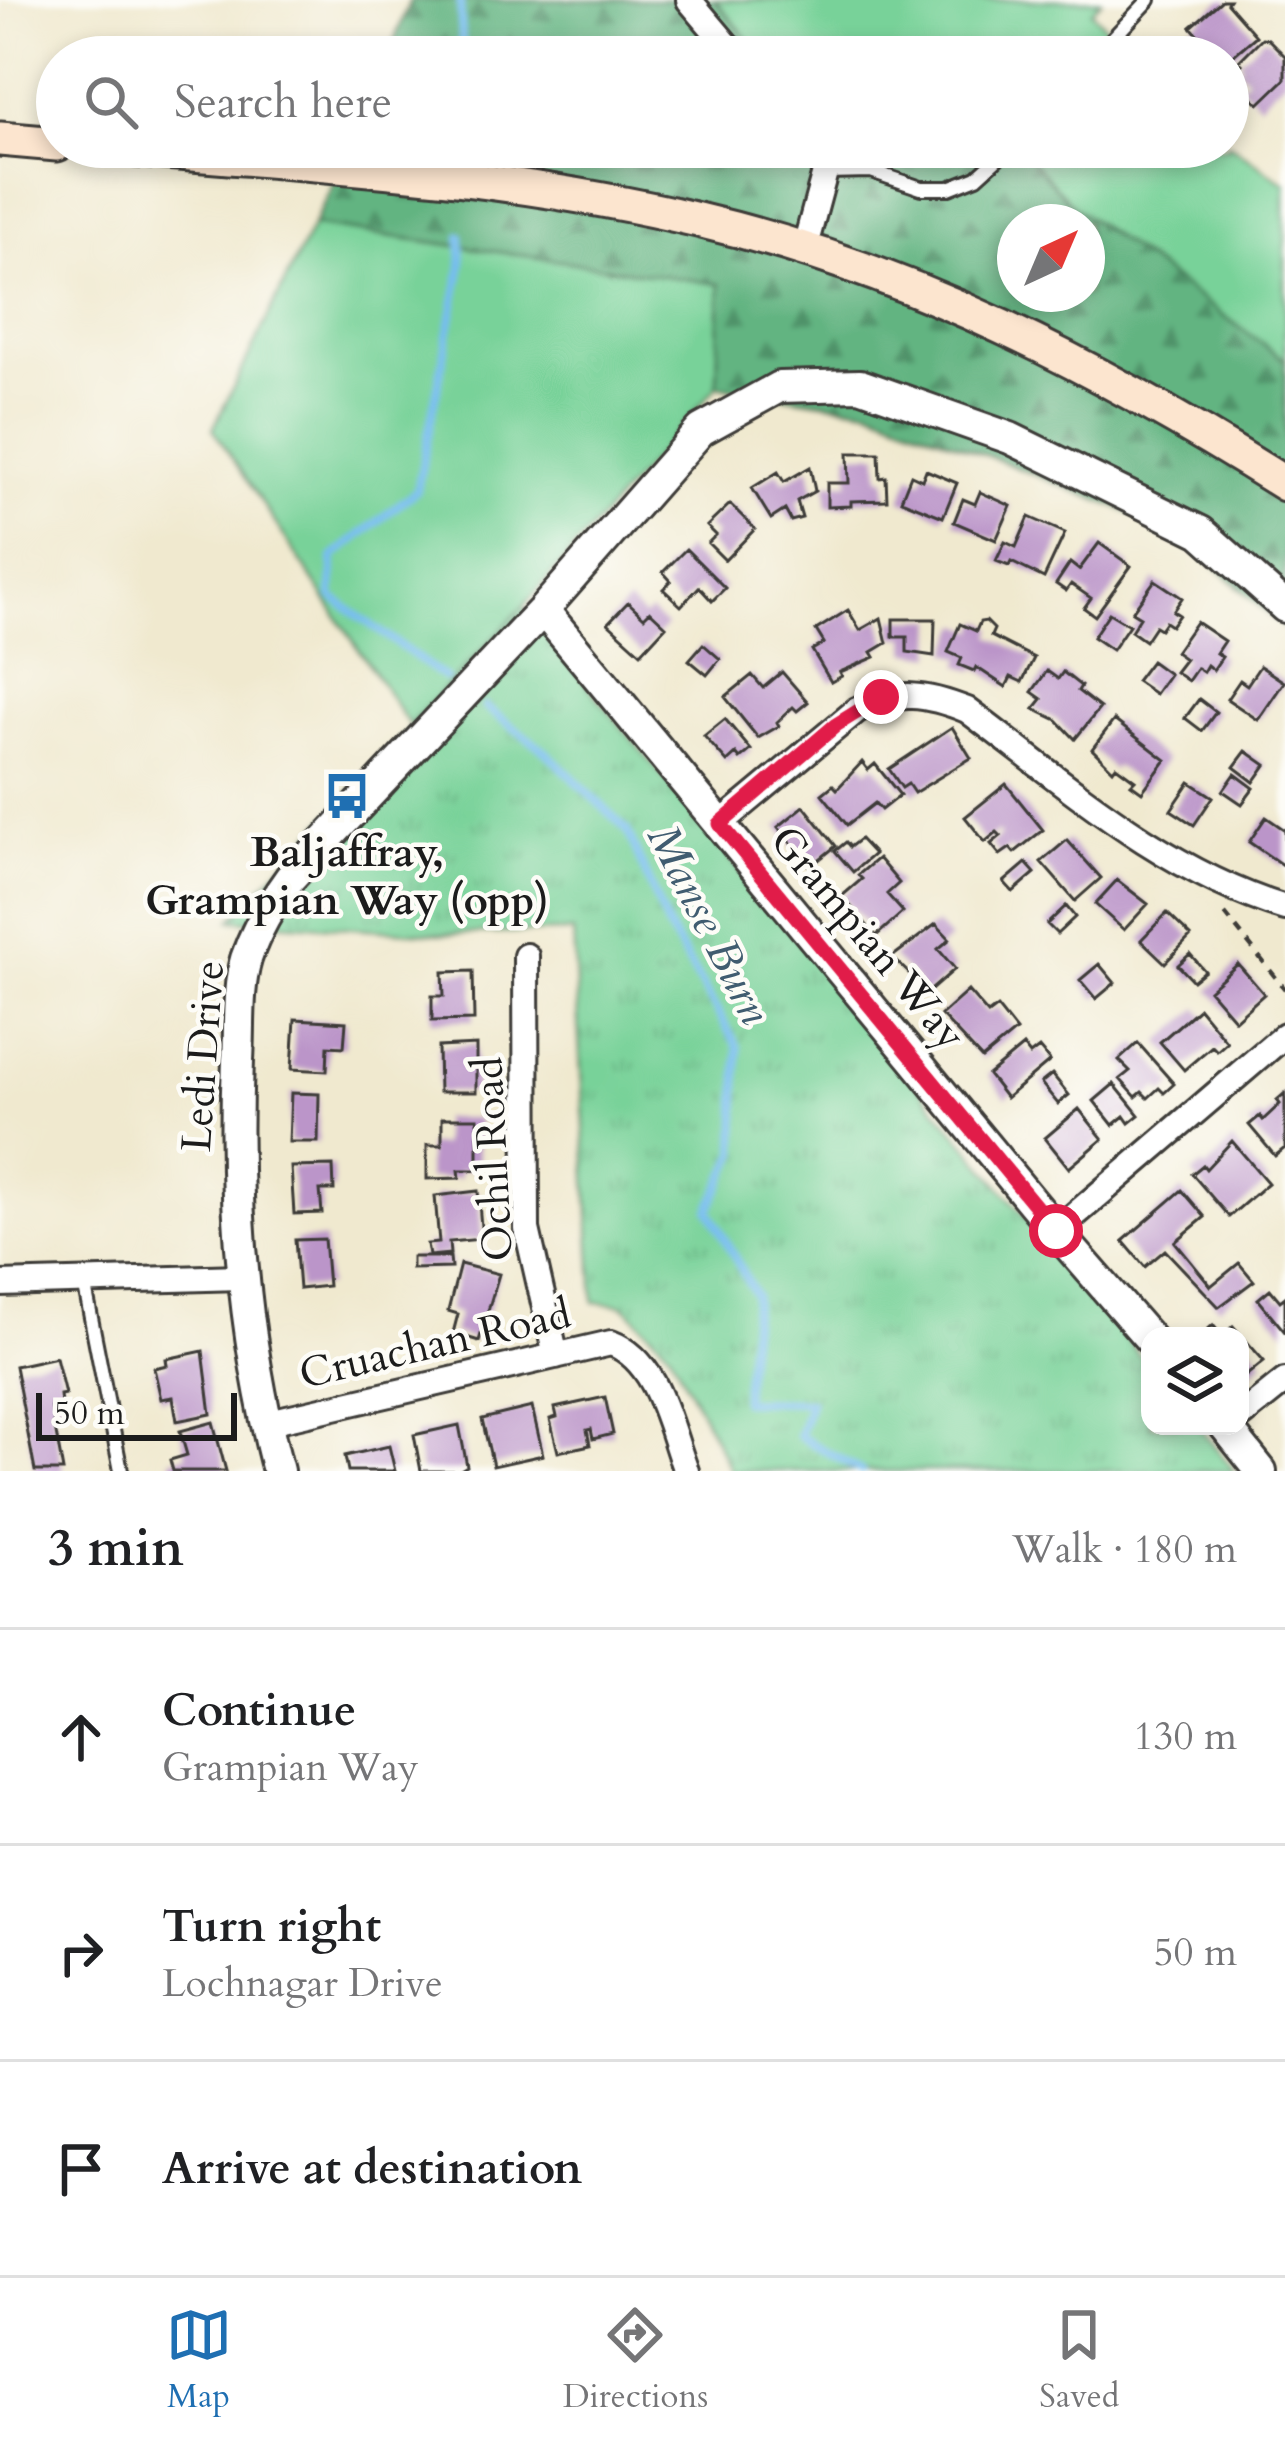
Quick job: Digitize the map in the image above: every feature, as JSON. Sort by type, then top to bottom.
[{"type":"main road","points":[[0,139],[36,142]]},
{"type":"main road","points":[[337,168],[494,182],[701,220],[803,250],[899,283],[1058,351],[1163,407],[1285,484]]},
{"type":"street","points":[[688,0],[719,36]]},
{"type":"street","points":[[803,250],[823,168]]},
{"type":"street","points":[[543,610],[701,430],[778,387],[860,385],[1010,438],[1201,532],[1285,607]]},
{"type":"street","name":"Grampian Way","points":[[543,610],[1141,1330]]},
{"type":"street","name":"Ledi Drive","points":[[278,1471],[241,1277],[235,1137],[244,963],[264,914],[290,878],[543,610]]},
{"type":"street","points":[[720,824],[857,710],[881,697],[937,698],[967,710],[1151,848],[1245,896],[1285,908]]},
{"type":"street","name":"Ochil Road","points":[[526,956],[526,1229],[556,1356]]},
{"type":"street","points":[[1056,1231],[1285,1035]]},
{"type":"street","points":[[0,1284],[241,1277]]},
{"type":"street","name":"Cruachan Road","points":[[266,1423],[611,1343],[628,1350],[647,1368],[686,1471]]},
{"type":"street","points":[[1249,1409],[1285,1381]]},
{"type":"street","points":[[1237,1435],[1261,1471]]},
{"type":"lane","points":[[1115,36],[1149,0]]},
{"type":"lane","points":[[825,172],[872,171],[921,188],[949,188],[986,168]]},
{"type":"lane","points":[[84,1282],[122,1471]]},
{"type":"path","points":[[1220,883],[1216,903],[1285,989]]},
{"type":"green space","points":[[410,0],[715,0],[745,36],[396,36]]},
{"type":"green space","points":[[715,0],[1102,0],[1092,11],[1113,36],[745,36]]},
{"type":"green space","points":[[1249,158],[1285,183],[1285,360],[1105,230],[1105,204],[1071,204],[1038,168],[1249,168]]},
{"type":"green space","points":[[341,168],[1038,168],[1071,204],[997,204],[997,312],[1105,312],[1105,230],[1285,360],[1285,629],[1176,531],[870,409],[717,386],[720,284],[313,225]]},
{"type":"green space","points":[[313,225],[721,284],[717,386],[523,607],[409,725],[213,429]]},
{"type":"green space","points":[[523,607],[1141,1357],[1141,1435],[1205,1435],[1235,1471],[731,1471],[670,1352],[623,1305],[594,1302],[573,932],[445,934],[231,920]]},
{"type":"building","points":[[1222,0],[1229,0],[1256,36],[1249,42],[1249,36],[1199,36],[1191,27]]},
{"type":"building","points":[[1262,38],[1285,56],[1285,79],[1259,104],[1249,94],[1249,51]]},
{"type":"building","points":[[848,453],[879,453],[887,500],[827,507],[827,483],[849,483]]},
{"type":"building","points":[[810,467],[815,491],[797,501],[802,518],[791,521],[785,510],[771,519],[752,488],[778,472],[784,482]]},
{"type":"building","points":[[926,470],[957,483],[943,517],[901,500],[911,475],[922,480]]},
{"type":"building","points":[[980,492],[1011,506],[996,540],[954,522],[963,499],[975,504]]},
{"type":"building","points":[[730,504],[755,529],[725,560],[708,543],[716,535],[707,526]]},
{"type":"building","points":[[1029,517],[1065,533],[1044,578],[1011,562],[1009,566],[996,561],[1005,542],[1016,547]]},
{"type":"building","points":[[1099,543],[1131,566],[1095,616],[1084,608],[1091,598],[1071,584],[1066,591],[1056,584],[1070,563],[1079,570]]},
{"type":"building","points":[[686,549],[725,588],[712,601],[699,587],[681,606],[663,589],[671,581],[663,572]]},
{"type":"building","points":[[1155,580],[1182,598],[1173,611],[1179,615],[1171,626],[1165,622],[1160,629],[1155,626],[1145,641],[1131,631],[1140,617],[1132,612]]},
{"type":"building","points":[[628,602],[644,617],[650,611],[666,626],[641,653],[608,623]]},
{"type":"building","points":[[848,610],[860,630],[881,618],[887,643],[872,652],[875,657],[840,672],[842,676],[831,682],[812,650],[824,643],[816,630]]},
{"type":"building","points":[[1109,613],[1129,625],[1112,650],[1093,637]]},
{"type":"building","points":[[893,619],[935,619],[934,656],[907,652],[907,637],[893,637]]},
{"type":"building","points":[[986,621],[994,629],[991,636],[1034,658],[1022,682],[1011,677],[1006,687],[976,667],[974,671],[959,665],[962,658],[948,652],[960,624],[976,631]]},
{"type":"building","points":[[1196,622],[1224,641],[1216,653],[1222,657],[1213,670],[1207,665],[1203,672],[1197,668],[1188,681],[1175,672],[1185,659],[1175,652]]},
{"type":"building","points":[[703,644],[720,659],[707,675],[689,660]]},
{"type":"building","points":[[1151,661],[1169,674],[1155,694],[1136,681]]},
{"type":"building","points":[[1260,666],[1284,682],[1258,720],[1227,699],[1240,680],[1247,685]]},
{"type":"building","points":[[1047,671],[1058,679],[1063,672],[1100,708],[1075,739],[1057,720],[1034,709],[1042,699],[1032,692]]},
{"type":"building","points":[[782,672],[808,702],[797,711],[793,707],[777,722],[779,726],[758,738],[725,697],[752,675],[763,688]]},
{"type":"building","points":[[1199,699],[1216,712],[1202,731],[1185,718]]},
{"type":"building","points":[[725,719],[751,750],[727,762],[704,736]]},
{"type":"building","points":[[1114,720],[1166,760],[1142,792],[1131,784],[1135,780],[1116,766],[1113,770],[1092,749]]},
{"type":"building","points":[[952,727],[971,758],[914,793],[908,784],[902,788],[889,769]]},
{"type":"building","points":[[1246,751],[1266,765],[1254,782],[1234,767]]},
{"type":"building","points":[[862,762],[868,770],[875,764],[900,795],[881,810],[875,803],[847,825],[822,794],[833,785],[837,789]]},
{"type":"building","points":[[1235,774],[1254,788],[1242,804],[1223,791]]},
{"type":"building","points":[[1190,782],[1213,797],[1194,825],[1171,810]]},
{"type":"building","points":[[1006,784],[1043,830],[1014,853],[1010,848],[1000,855],[991,844],[1001,836],[997,832],[985,842],[965,817]]},
{"type":"building","points":[[804,806],[836,846],[810,867],[778,827]]},
{"type":"building","points":[[1266,817],[1285,830],[1285,867],[1249,842]]},
{"type":"building","points":[[860,839],[874,854],[853,872],[835,851]]},
{"type":"building","points":[[1067,840],[1101,878],[1075,901],[1041,862]]},
{"type":"building","points":[[878,858],[899,883],[887,894],[903,912],[876,936],[842,896]]},
{"type":"building","points":[[1026,863],[1035,873],[1013,892],[1004,882]]},
{"type":"building","points":[[1117,880],[1148,904],[1124,930],[1095,904]]},
{"type":"building","points":[[1066,906],[1075,917],[1057,934],[1047,924]]},
{"type":"building","points":[[1167,913],[1191,936],[1165,963],[1141,940]]},
{"type":"building","points":[[936,924],[950,939],[938,949],[955,969],[924,996],[916,986],[919,983],[892,957]]},
{"type":"building","points":[[1190,954],[1205,971],[1193,981],[1178,965]]},
{"type":"building","points":[[1099,964],[1115,983],[1096,999],[1080,980]]},
{"type":"building","points":[[1238,964],[1264,994],[1235,1020],[1209,990]]},
{"type":"building","points":[[473,971],[474,1020],[432,1021],[432,996],[444,996],[443,972]]},
{"type":"building","points":[[968,991],[988,1014],[997,1007],[1016,1031],[982,1059],[941,1015]]},
{"type":"building","points":[[1199,1008],[1227,1042],[1217,1051],[1212,1046],[1184,1070],[1160,1042]]},
{"type":"building","points":[[295,1019],[346,1022],[344,1047],[328,1046],[327,1071],[292,1069]]},
{"type":"building","points":[[1138,1043],[1174,1084],[1164,1093],[1159,1088],[1148,1098],[1142,1092],[1136,1097],[1120,1079],[1130,1071],[1119,1060]]},
{"type":"building","points":[[476,1045],[476,1092],[439,1092],[438,1047]]},
{"type":"building","points":[[1023,1046],[1030,1055],[1039,1048],[1050,1061],[1006,1098],[988,1075]]},
{"type":"building","points":[[1052,1074],[1069,1095],[1058,1104],[1041,1083]]},
{"type":"building","points":[[1114,1084],[1139,1115],[1129,1123],[1124,1116],[1113,1125],[1094,1101]]},
{"type":"building","points":[[291,1093],[319,1094],[318,1142],[289,1142]]},
{"type":"building","points":[[1285,1093],[1285,1148],[1275,1156],[1249,1125],[1260,1116],[1263,1120]]},
{"type":"building","points":[[1079,1109],[1103,1139],[1069,1168],[1045,1138]]},
{"type":"building","points":[[442,1118],[478,1118],[478,1170],[459,1170],[460,1178],[427,1179],[427,1145],[442,1145]]},
{"type":"building","points":[[1232,1141],[1268,1183],[1229,1217],[1192,1174],[1203,1165],[1206,1169]]},
{"type":"building","points":[[333,1166],[334,1190],[320,1190],[322,1213],[294,1214],[291,1167]]},
{"type":"building","points":[[1182,1190],[1205,1217],[1175,1242],[1211,1286],[1239,1263],[1254,1281],[1219,1307],[1165,1250],[1145,1267],[1123,1241]]},
{"type":"building","points":[[478,1191],[482,1239],[449,1242],[450,1254],[429,1256],[427,1244],[439,1243],[435,1196]]},
{"type":"building","points":[[324,1239],[328,1286],[299,1289],[295,1240]]},
{"type":"building","points":[[412,1257],[450,1257],[451,1268],[412,1269]]},
{"type":"building","points":[[460,1264],[499,1274],[479,1341],[453,1333],[458,1314],[448,1311]]},
{"type":"building","points":[[1270,1289],[1280,1301],[1285,1297],[1285,1332],[1258,1299]]},
{"type":"building","points":[[1249,1344],[1264,1361],[1249,1373]]},
{"type":"building","points":[[203,1351],[211,1414],[177,1421],[173,1397],[161,1399],[154,1368],[167,1365],[166,1359]]},
{"type":"building","points":[[56,1357],[65,1394],[60,1395],[61,1404],[51,1406],[63,1471],[35,1471],[15,1366]]},
{"type":"building","points":[[605,1397],[613,1434],[593,1439],[591,1429],[587,1430],[590,1445],[558,1452],[550,1419],[557,1417],[555,1408]]},
{"type":"building","points":[[532,1407],[543,1455],[493,1466],[482,1419]]},
{"type":"building","points":[[213,1422],[226,1471],[173,1471],[170,1460],[187,1455],[180,1431]]},
{"type":"building","points":[[459,1425],[467,1466],[459,1471],[421,1471],[414,1435]]},
{"type":"building","points":[[389,1446],[395,1471],[348,1471],[345,1456]]},
{"type":"waterway","name":"Manse Burn","points":[[460,0],[462,36]]},
{"type":"waterway","name":"Manse Burn","points":[[445,678],[332,597],[333,557],[417,490],[462,265],[461,236]]},
{"type":"waterway","name":"Manse Burn","points":[[485,707],[543,749],[627,830],[667,926],[738,1047],[736,1154],[709,1210],[755,1295],[743,1401],[810,1402],[799,1436],[861,1471]]},
{"type":"place","name":"Baljaffray, Grampian Way (opp)","points":[[347,796]]},
{"type":"route","points":[[881,697],[836,725],[720,824],[1056,1231]]}]
